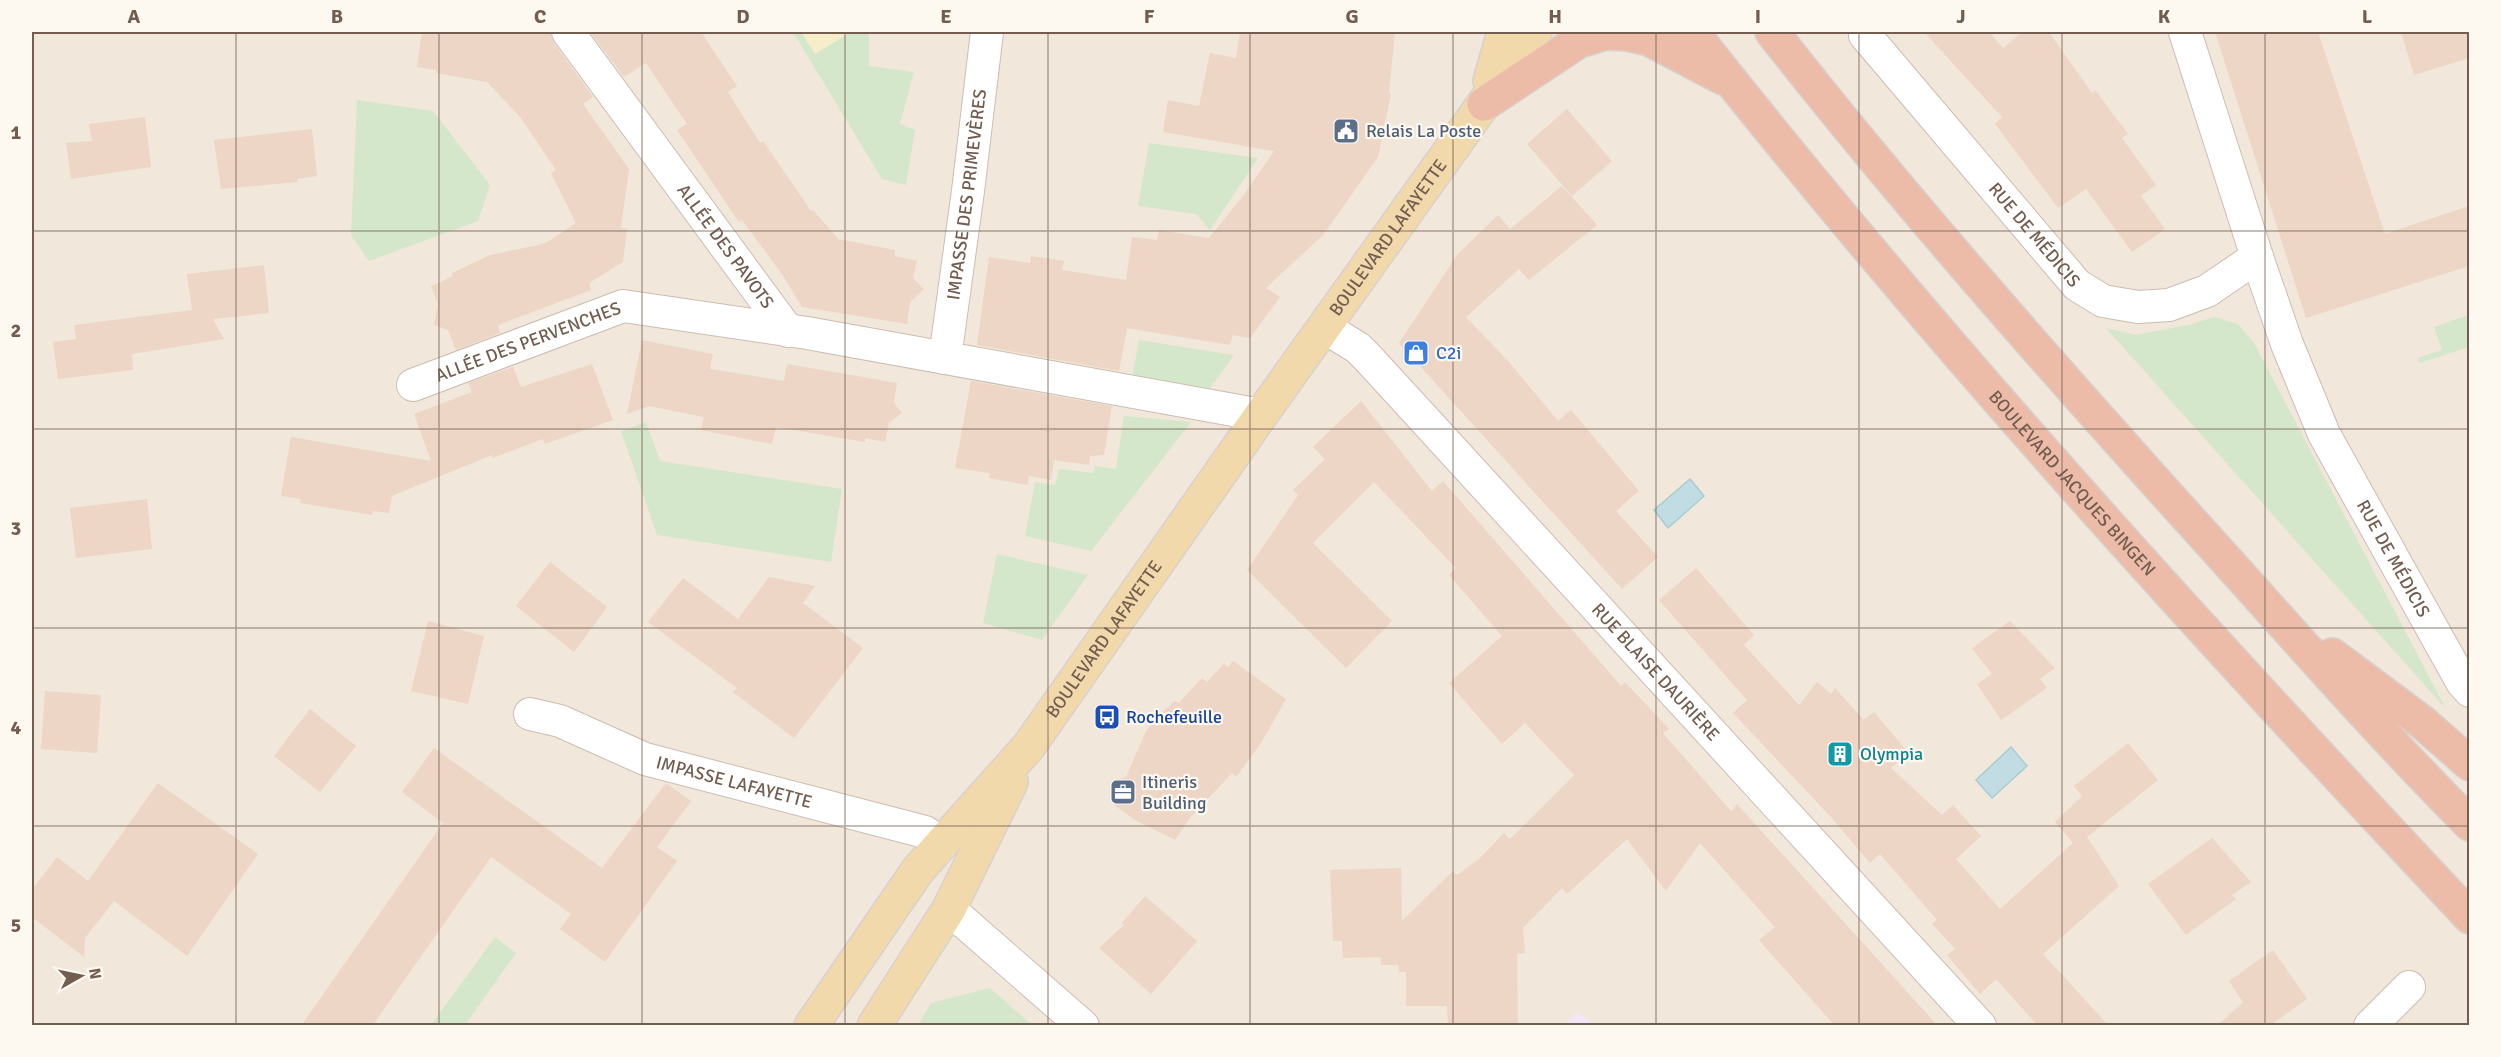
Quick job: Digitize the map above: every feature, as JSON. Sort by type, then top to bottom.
[{"type":"highway","name":"BOULEVARD JACQUES BINGEN","points":[[1692,32],[1928,320],[2290,726],[2469,917]]},
{"type":"highway","points":[[1772,32],[1939,238],[2270,609],[2469,824]]},
{"type":"highway","points":[[1784,32],[1798,65]]},
{"type":"highway","points":[[1484,104],[1579,41],[1606,33],[1649,39],[1733,83]]},
{"type":"highway","points":[[2270,609],[2422,722],[2469,764]]},
{"type":"main road","points":[[1484,104],[1504,32]]},
{"type":"main road","name":"BOULEVARD LAFAYETTE","points":[[810,1026],[918,870],[1029,746],[1261,415],[1535,32]]},
{"type":"main road","name":"BOULEVARD LAFAYETTE","points":[[874,1026],[949,909],[1029,746]]},
{"type":"street","name":"ALLÉE DES PAVOTS","points":[[568,32],[788,331]]},
{"type":"street","name":"IMPASSE DES PRIMEVÈRES","points":[[945,358],[969,191],[987,32]]},
{"type":"street","name":"RUE DE MÉDICIS","points":[[2185,32],[2257,257],[2288,344],[2324,434],[2469,691]]},
{"type":"street","name":"RUE DE MÉDICIS","points":[[1865,35],[2077,285],[2103,301],[2138,307],[2169,305],[2207,291],[2257,257]]},
{"type":"street","name":"ALLÉE DES PERVENCHES","points":[[412,385],[623,306],[788,331]]},
{"type":"street","name":"RUE BLAISE DAURIÈRE","points":[[1324,327],[1358,348],[1368,358],[1980,1026]]},
{"type":"street","points":[[788,331],[1261,415]]},
{"type":"street","name":"IMPASSE LAFAYETTE","points":[[530,714],[560,721],[645,759],[925,831],[942,844]]},
{"type":"street","points":[[949,909],[1083,1026]]},
{"type":"street","points":[[2370,1026],[2409,987]]},
{"type":"shaded area","points":[[32,32],[2469,32],[2469,1025],[32,1025]]},
{"type":"shaded area","points":[[1577,1011],[1590,1022],[1594,1025],[1566,1025]]},
{"type":"green space","points":[[793,32],[869,32],[869,66],[914,72],[900,124],[915,130],[906,185],[882,179]]},
{"type":"green space","points":[[357,100],[433,111],[490,185],[478,221],[369,261],[351,235]]},
{"type":"green space","points":[[1149,143],[1258,158],[1210,230],[1196,214],[1138,206]]},
{"type":"green space","points":[[2469,315],[2469,347],[2420,363],[2418,358],[2442,350],[2434,327]]},
{"type":"green space","points":[[2214,317],[2238,324],[2254,343],[2446,709],[2106,328],[2136,335],[2188,325]]},
{"type":"green space","points":[[1139,340],[1234,355],[1208,391],[1132,379]]},
{"type":"green space","points":[[1124,416],[1191,422],[1091,551],[1025,536],[1035,482],[1055,485],[1059,469],[1093,473],[1095,466],[1116,469]]},
{"type":"green space","points":[[646,422],[660,461],[842,489],[831,562],[657,535],[621,431]]},
{"type":"green space","points":[[997,554],[1088,575],[1042,640],[983,623]]},
{"type":"green space","points":[[495,937],[516,953],[465,1025],[431,1025]]},
{"type":"green space","points":[[990,988],[1032,1025],[918,1025],[931,1003]]},
{"type":"sand","points":[[801,32],[851,32],[815,54]]},
{"type":"water","points":[[1690,479],[1704,496],[1668,528],[1654,510]]},
{"type":"water","points":[[2011,747],[2027,766],[1992,798],[1976,780]]},
{"type":"building","points":[[422,32],[550,32],[554,43],[593,97],[583,104],[629,169],[621,228],[627,229],[623,262],[589,283],[591,290],[498,325],[500,333],[456,350],[448,330],[434,325],[438,304],[431,286],[490,255],[549,241],[576,223],[551,173],[556,170],[521,118],[487,82],[436,73],[436,70],[417,67]]},
{"type":"building","points":[[590,32],[701,32],[737,86],[728,92],[760,143],[763,141],[811,211],[813,210],[838,239],[895,250],[895,256],[917,261],[913,278],[924,289],[910,302],[907,324],[802,307],[782,274],[742,220],[739,222],[677,130],[687,124],[646,63],[624,77]]},
{"type":"building","points":[[1240,32],[1395,32],[1389,93],[1391,94],[1378,157],[1323,235],[1266,288],[1280,297],[1250,338],[1233,335],[1230,345],[1127,328],[1119,371],[977,345],[989,257],[1030,263],[1031,256],[1064,261],[1062,270],[1126,280],[1132,237],[1157,240],[1159,230],[1209,238],[1243,196],[1274,151],[1163,132],[1168,100],[1199,106],[1210,53],[1236,58]]},
{"type":"building","points":[[1924,32],[1989,32],[2003,48],[2022,32],[2049,32],[2092,93],[2095,90],[2128,134],[2122,138],[2156,185],[2141,196],[2165,229],[2132,252],[2086,189],[2058,208],[1995,124],[2002,117]]},
{"type":"building","points":[[2215,32],[2318,32],[2385,234],[2469,206],[2469,266],[2306,318]]},
{"type":"building","points":[[2401,32],[2469,32],[2469,58],[2414,75]]},
{"type":"building","points":[[1567,109],[1612,161],[1572,196],[1527,144]]},
{"type":"building","points":[[145,117],[151,167],[71,179],[66,143],[92,141],[89,124]]},
{"type":"building","points":[[312,129],[317,176],[297,179],[298,182],[221,189],[214,140]]},
{"type":"building","points":[[1562,186],[1597,225],[1529,280],[1519,269],[1466,317],[1509,362],[1558,421],[1571,410],[1639,491],[1616,511],[1658,557],[1622,589],[1399,343],[1457,255],[1498,215],[1510,229]]},
{"type":"building","points":[[264,265],[269,313],[213,319],[224,339],[132,354],[133,370],[58,379],[53,342],[76,339],[74,325],[192,310],[187,274]]},
{"type":"building","points":[[642,340],[713,354],[710,369],[784,381],[787,364],[897,383],[894,403],[902,413],[889,423],[885,442],[865,438],[865,442],[776,427],[772,444],[701,430],[704,417],[649,406],[627,414]]},
{"type":"building","points":[[592,364],[613,420],[545,444],[543,439],[493,458],[492,455],[392,496],[389,513],[373,511],[372,515],[300,503],[301,499],[281,496],[291,437],[431,461],[414,414],[472,392],[468,383],[513,367],[521,387]]},
{"type":"building","points":[[971,381],[1112,406],[1104,455],[1090,456],[1089,465],[1054,460],[1051,480],[1029,476],[1028,485],[989,478],[990,473],[955,468]]},
{"type":"building","points":[[1361,401],[1432,491],[1443,481],[1621,686],[1625,682],[1669,729],[1663,733],[1731,811],[1737,804],[1938,1026],[1835,1026],[1759,940],[1775,927],[1700,843],[1666,891],[1627,839],[1567,894],[1562,888],[1523,928],[1525,953],[1517,954],[1518,1026],[1448,1026],[1447,1006],[1406,1006],[1406,972],[1399,972],[1398,965],[1381,965],[1381,957],[1343,958],[1342,941],[1333,941],[1330,870],[1401,868],[1402,921],[1453,871],[1457,875],[1480,858],[1504,833],[1510,839],[1574,775],[1525,723],[1502,744],[1449,683],[1502,636],[1449,575],[1456,568],[1374,482],[1313,543],[1392,621],[1346,668],[1247,570],[1298,495],[1293,490],[1325,459],[1313,447]]},
{"type":"building","points":[[147,499],[152,549],[76,558],[70,508]]},
{"type":"building","points":[[550,562],[607,607],[574,652],[516,606]]},
{"type":"building","points":[[1696,568],[1754,635],[1744,645],[1799,705],[1817,682],[1831,694],[1835,688],[1864,720],[1874,712],[1908,752],[1891,768],[1942,815],[1953,805],[1981,836],[1956,859],[2000,909],[2073,843],[2055,822],[2082,796],[2074,786],[2128,743],[2158,780],[2087,837],[2119,886],[2043,954],[2109,1026],[2038,1026],[1996,979],[1980,994],[1947,955],[1955,949],[1932,924],[1937,920],[1880,854],[1870,863],[1830,816],[1733,713],[1747,700],[1659,600]]},
{"type":"building","points":[[769,577],[815,586],[803,603],[863,648],[794,738],[733,692],[737,688],[648,622],[683,578],[738,619]]},
{"type":"building","points":[[428,621],[484,636],[468,704],[411,691]]},
{"type":"building","points":[[2010,621],[2055,668],[2040,679],[2047,688],[2001,720],[1977,684],[1992,674],[1972,648]]},
{"type":"building","points":[[1233,661],[1286,699],[1261,743],[1236,777],[1232,773],[1190,818],[1175,840],[1135,820],[1114,805],[1118,791],[1118,779],[1126,777],[1146,731],[1159,715],[1175,701],[1179,703],[1202,678],[1207,682],[1224,664],[1228,667]]},
{"type":"building","points":[[45,691],[101,695],[97,753],[41,749]]},
{"type":"building","points":[[310,709],[356,746],[320,792],[274,756]]},
{"type":"building","points":[[434,748],[602,868],[666,783],[691,801],[657,847],[677,861],[605,962],[560,929],[571,914],[491,857],[372,1026],[301,1026],[443,823],[402,792]]},
{"type":"building","points":[[158,783],[258,854],[187,956],[114,901],[85,938],[84,957],[32,917],[32,890],[57,857],[88,881]]},
{"type":"building","points":[[2212,838],[2251,882],[2232,895],[2236,899],[2186,935],[2148,884]]},
{"type":"building","points":[[1145,896],[1197,941],[1151,994],[1099,948],[1124,925],[1122,923]]},
{"type":"building","points":[[2273,950],[2307,999],[2269,1026],[2217,1026],[2243,1002],[2229,981]]},
{"type":"place","name":"Relais La Poste","points":[[1346,131]]},
{"type":"place","name":"C2i","points":[[1416,353]]},
{"type":"place","name":"Rochefeuille","points":[[1107,717]]},
{"type":"place","name":"Olympia","points":[[1840,754]]},
{"type":"place","name":"Itineris Building","points":[[1123,792]]}]
